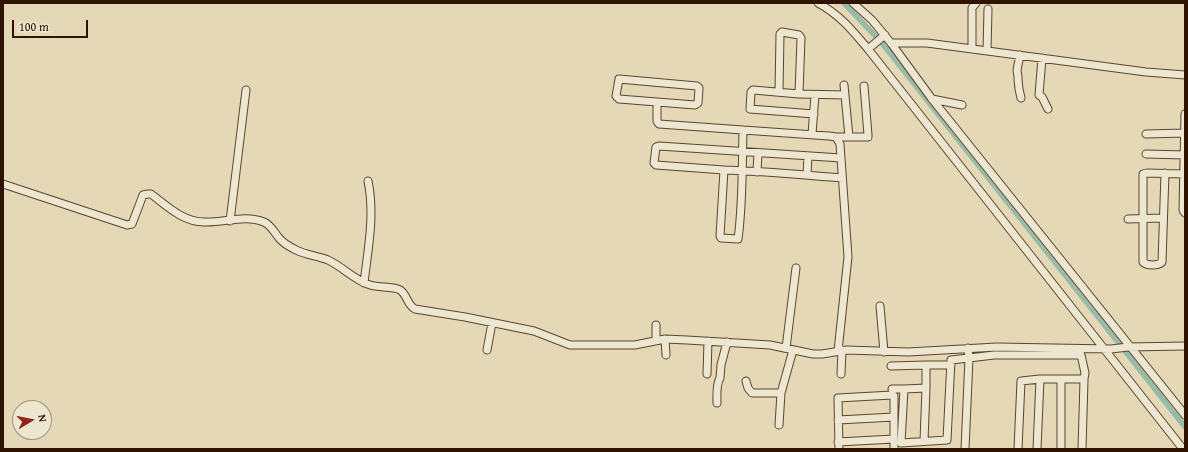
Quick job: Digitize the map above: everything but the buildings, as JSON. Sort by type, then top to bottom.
[{"type":"street","points":[[818,3],[831,10],[845,22],[870,48],[1108,349],[1183,449]]},
{"type":"street","points":[[853,3],[872,20],[884,36],[891,42],[932,99],[1185,415]]},
{"type":"street","points":[[972,49],[972,10],[976,3]]},
{"type":"street","points":[[987,51],[988,9]]},
{"type":"street","points":[[779,92],[780,34],[782,32],[800,36],[801,38],[799,94]]},
{"type":"street","points":[[870,48],[884,36]]},
{"type":"street","points":[[891,42],[927,43],[1146,72],[1185,75]]},
{"type":"street","points":[[1020,55],[1018,78],[1021,98]]},
{"type":"street","points":[[1042,58],[1039,95],[1042,97],[1048,109]]},
{"type":"street","points":[[621,78],[698,87],[697,105],[657,102],[619,99],[616,96],[618,81],[621,78]]},
{"type":"street","points":[[844,85],[849,137]]},
{"type":"street","points":[[657,102],[656,121],[659,124],[866,138],[868,135],[864,86]]},
{"type":"street","points":[[230,221],[246,90]]},
{"type":"street","points":[[814,114],[750,109],[752,90],[815,95],[845,95]]},
{"type":"street","points":[[812,134],[815,95]]},
{"type":"street","points":[[932,99],[962,105]]},
{"type":"street","points":[[1185,114],[1183,210],[1185,213]]},
{"type":"street","points":[[724,170],[720,236],[724,240],[736,240],[738,239],[739,231],[742,190],[743,130]]},
{"type":"street","points":[[1146,134],[1185,133]]},
{"type":"street","points":[[836,137],[840,144],[848,257],[840,351],[841,374]]},
{"type":"street","points":[[841,158],[659,146],[656,147],[654,163],[656,165],[842,178]]},
{"type":"street","points":[[757,172],[758,153]]},
{"type":"street","points":[[1146,154],[1185,155]]},
{"type":"street","points":[[807,175],[808,156]]},
{"type":"street","points":[[1165,173],[1162,262],[1159,265],[1146,265],[1143,262],[1143,174],[1165,173],[1184,174]]},
{"type":"street","points":[[364,283],[372,204],[368,181]]},
{"type":"street","points":[[3,184],[127,225],[132,224],[143,195],[148,194],[151,194],[178,214],[190,220],[204,222],[230,221],[240,218],[255,219],[269,225],[283,242],[296,250],[329,261],[364,283],[376,287],[395,288],[400,290],[411,306],[415,308],[534,331],[570,345],[635,345],[665,339],[708,340],[770,345],[813,354],[840,351],[908,352],[1013,347],[1108,349],[1185,346]]},
{"type":"street","points":[[1128,219],[1164,218]]},
{"type":"street","points":[[786,348],[796,268]]},
{"type":"street","points":[[880,306],[884,352]]},
{"type":"street","points":[[487,350],[492,323]]},
{"type":"street","points":[[656,325],[656,341]]},
{"type":"street","points":[[665,339],[666,356]]},
{"type":"street","points":[[707,374],[708,340]]},
{"type":"street","points":[[717,403],[718,380],[720,378],[721,365],[727,342]]},
{"type":"street","points":[[965,449],[969,358],[968,348]]},
{"type":"street","points":[[904,389],[901,443],[947,440],[951,360],[994,355],[1081,355],[1096,349]]},
{"type":"street","points":[[779,425],[781,394],[793,350]]},
{"type":"street","points":[[1081,355],[1086,373],[1084,379],[1082,449]]},
{"type":"street","points":[[924,442],[926,365]]},
{"type":"street","points":[[891,366],[951,365]]},
{"type":"street","points":[[1018,449],[1021,381],[1040,379],[1084,379]]},
{"type":"street","points":[[1037,449],[1040,379]]},
{"type":"street","points":[[1061,380],[1061,449]]},
{"type":"street","points":[[746,381],[748,388],[755,394],[781,394]]},
{"type":"street","points":[[892,389],[926,388]]},
{"type":"street","points":[[894,439],[839,446],[838,398],[894,396],[894,417],[894,439],[894,449]]},
{"type":"street","points":[[838,420],[894,417]]},
{"type":"waterway","points":[[844,3],[882,43],[1185,427]]}]
